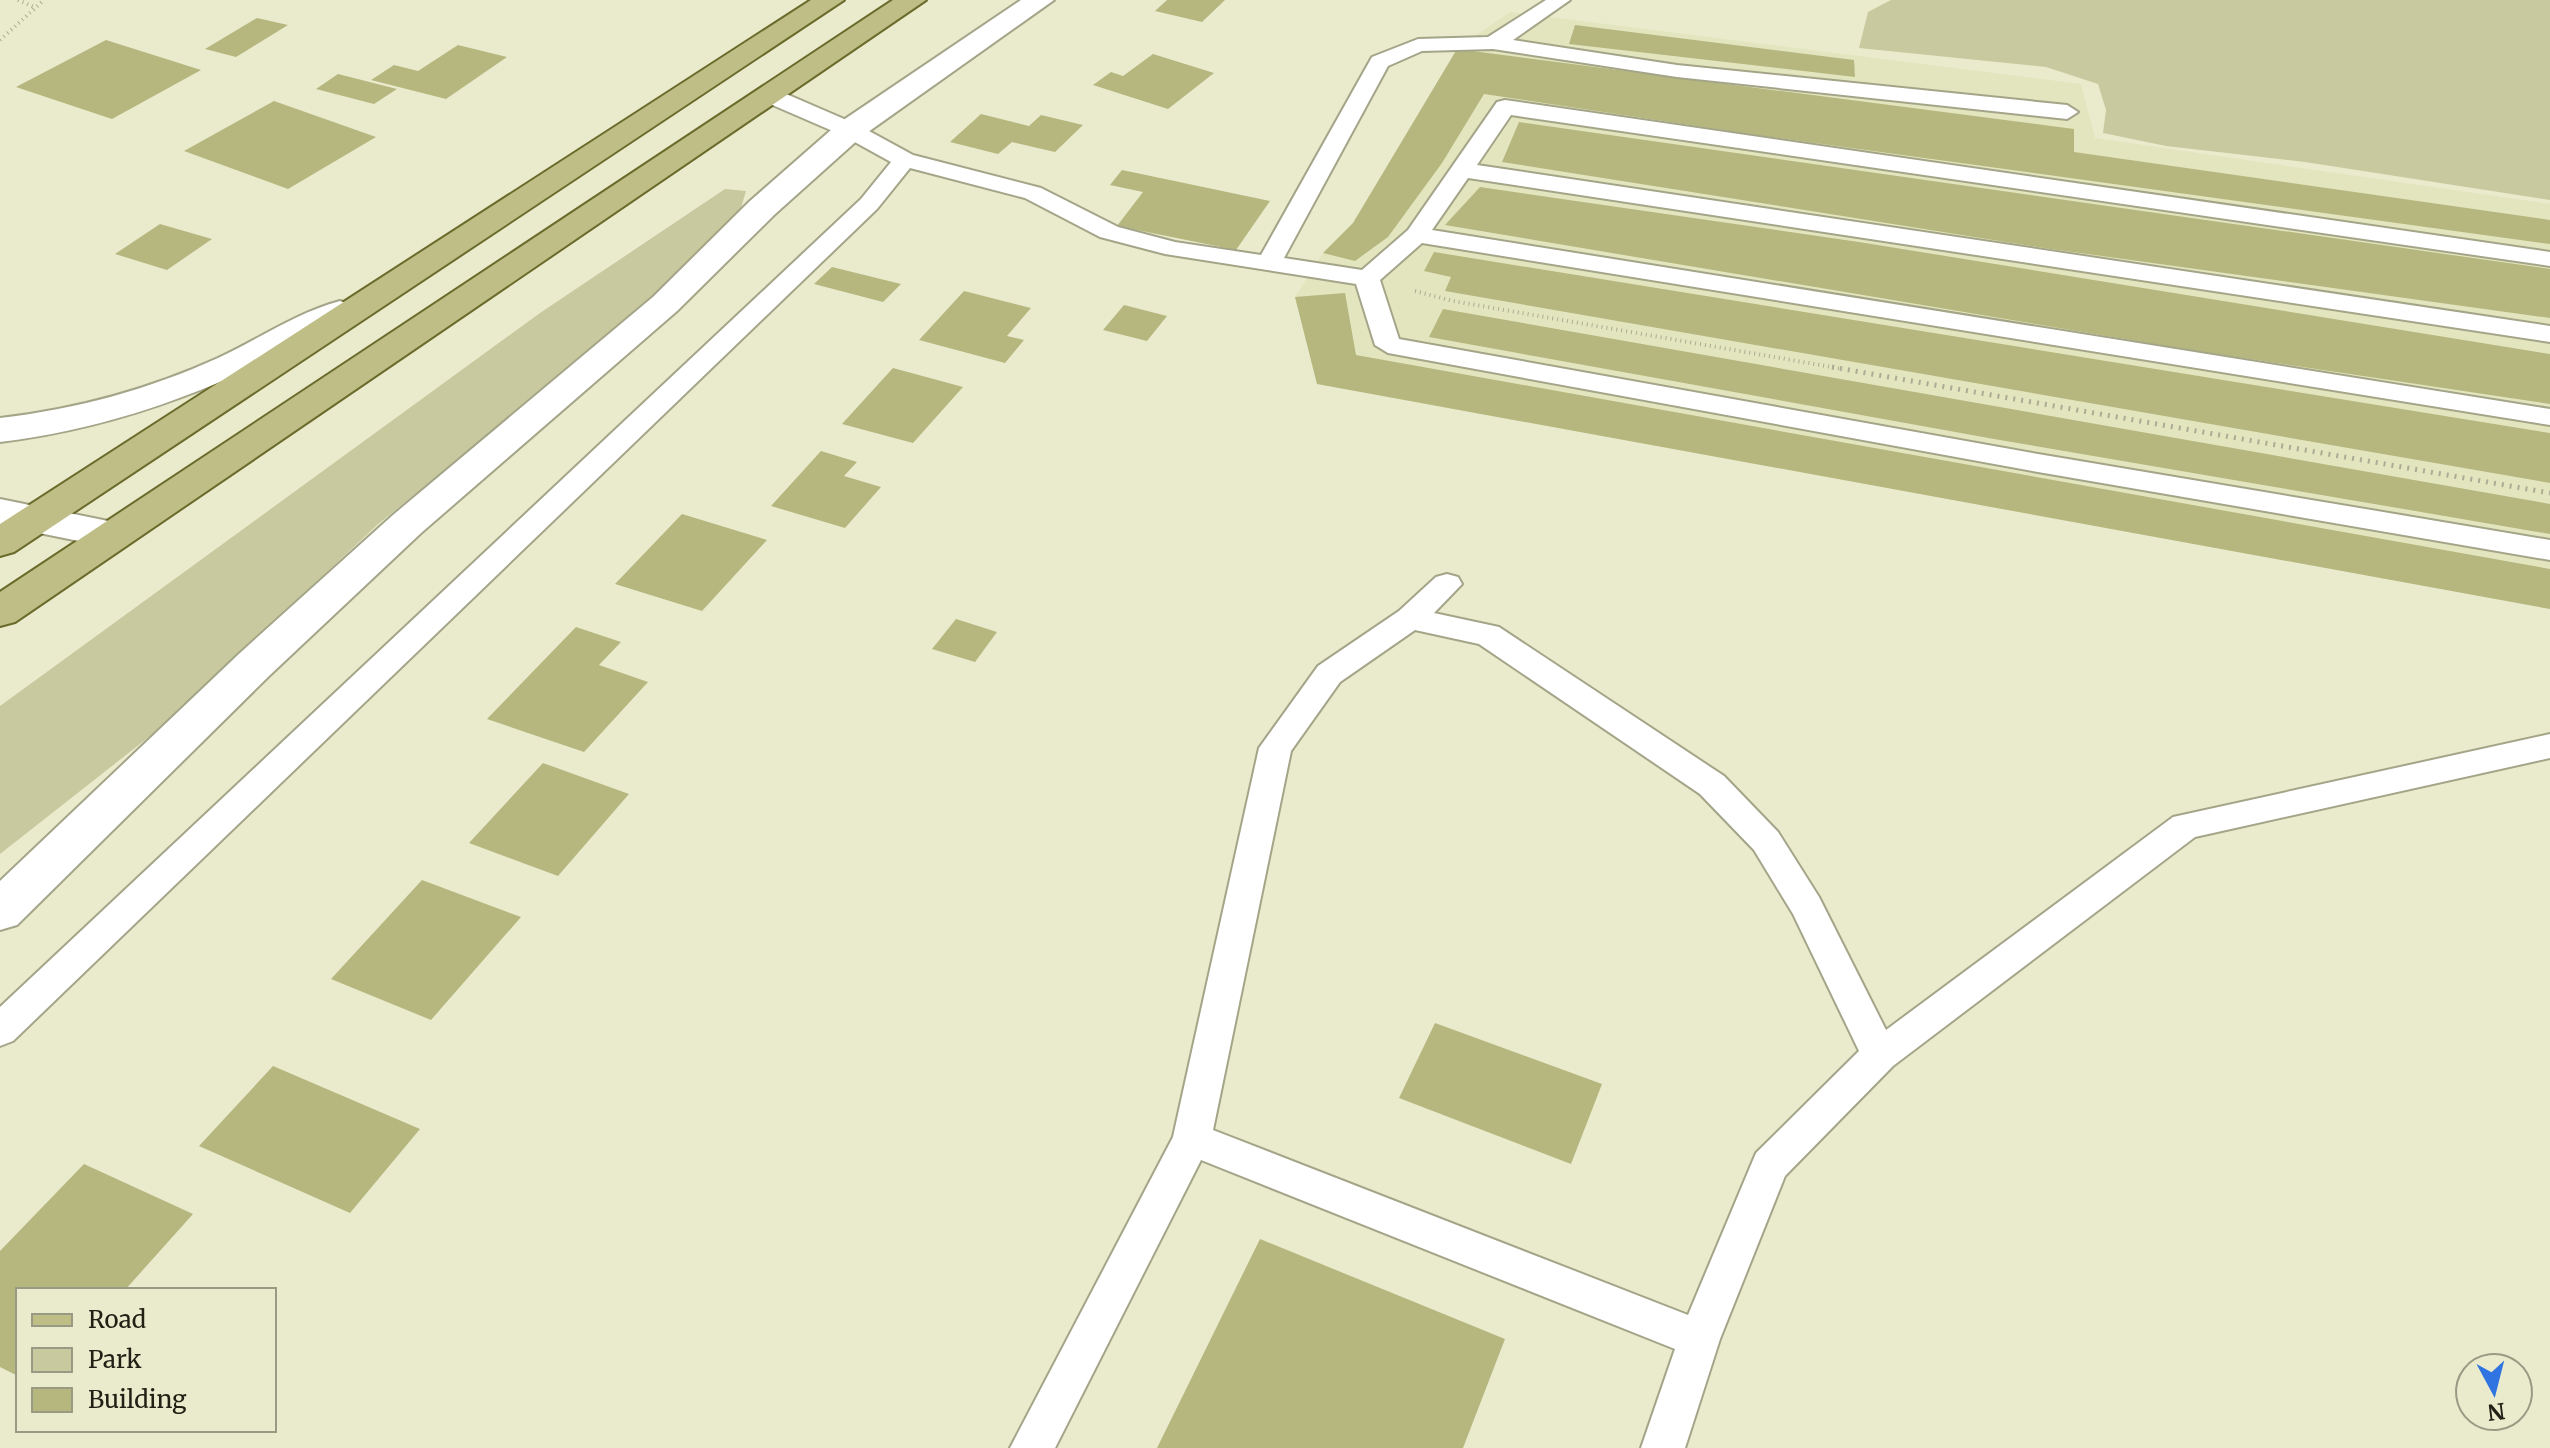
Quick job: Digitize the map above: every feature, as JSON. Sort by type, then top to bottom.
[{"type":"main road","points":[[0,543],[17,517],[378,292],[830,0]]},
{"type":"main road","points":[[0,612],[912,0]]},
{"type":"street","points":[[0,911],[255,664],[407,524],[665,304],[762,208],[850,130],[1040,0]]},
{"type":"street","points":[[0,430],[74,422],[139,405],[205,380],[378,292]]},
{"type":"street","points":[[17,517],[113,535]]},
{"type":"lane","points":[[1493,43],[1560,0]]},
{"type":"lane","points":[[1269,263],[1380,62],[1418,45],[1493,43],[1677,71],[2067,112]]},
{"type":"lane","points":[[769,95],[850,130],[905,160],[1033,193],[1109,232],[1174,249],[1367,278],[1417,235],[1505,107],[2550,259]]},
{"type":"lane","points":[[0,1030],[828,244],[869,204],[905,160]]},
{"type":"lane","points":[[1462,170],[2550,334]]},
{"type":"lane","points":[[1417,235],[2550,417]]},
{"type":"lane","points":[[1367,278],[1388,345],[2038,463],[2550,550]]},
{"type":"lane","points":[[1032,1448],[1192,1139],[1275,748],[1329,674],[1410,618],[1447,584]]},
{"type":"lane","points":[[1410,618],[1488,635],[1712,785],[1766,841],[1799,893],[1880,1055]]},
{"type":"lane","points":[[1663,1448],[1699,1339],[1770,1165],[1880,1055],[2185,826],[2550,746]]},
{"type":"lane","points":[[1192,1139],[1699,1339]]},
{"type":"path","points":[[18,0],[34,7]]},
{"type":"path","points":[[0,40],[44,0]]},
{"type":"path","points":[[1367,278],[1468,304],[2550,493]]},
{"type":"shaded area","points":[[1510,12],[2081,84],[2095,138],[2550,204],[2550,609],[1317,384],[1295,297],[1323,253],[1353,223],[1459,47]]},
{"type":"green space","points":[[1891,0],[2550,0],[2550,200],[2305,162],[2166,146],[2103,133],[2106,110],[2098,84],[2046,67],[1859,48],[1868,12]]},
{"type":"green space","points":[[725,189],[746,191],[741,208],[676,283],[377,525],[168,722],[0,854],[0,706],[540,313]]},
{"type":"building","points":[[1167,0],[1225,0],[1202,22],[1155,11]]},
{"type":"building","points":[[257,18],[288,25],[236,57],[205,49]]},
{"type":"building","points":[[1575,25],[1854,60],[1855,77],[1569,44]]},
{"type":"building","points":[[106,40],[201,70],[112,119],[16,87]]},
{"type":"building","points":[[458,45],[507,57],[446,99],[371,80],[394,65],[418,71]]},
{"type":"building","points":[[1457,49],[2074,129],[2074,152],[2550,220],[2550,244],[1742,133],[1484,94],[1442,163],[1388,237],[1355,261],[1323,253],[1353,223]]},
{"type":"building","points":[[1153,54],[1214,73],[1168,109],[1093,85],[1111,72],[1123,76]]},
{"type":"building","points":[[338,74],[397,89],[374,104],[316,89]]},
{"type":"building","points":[[274,101],[376,137],[288,189],[184,151]]},
{"type":"building","points":[[981,114],[1029,126],[1041,115],[1083,125],[1055,152],[1012,142],[998,154],[950,142]]},
{"type":"building","points":[[1519,122],[2550,269],[2550,318],[2044,248],[1502,162]]},
{"type":"building","points":[[1122,170],[1270,201],[1236,250],[1117,226],[1143,192],[1110,185]]},
{"type":"building","points":[[1480,187],[1859,242],[2550,354],[2550,404],[2196,351],[1445,225]]},
{"type":"building","points":[[160,224],[212,239],[167,270],[115,254]]},
{"type":"building","points":[[1434,252],[2550,433],[2550,483],[1445,291],[1451,277],[1424,271]]},
{"type":"building","points":[[832,267],[901,284],[883,302],[814,284]]},
{"type":"building","points":[[964,291],[1031,308],[1007,336],[1024,340],[1005,363],[919,340]]},
{"type":"building","points":[[1345,293],[1356,355],[2550,569],[2550,609],[1317,384],[1295,297]]},
{"type":"building","points":[[1124,305],[1167,316],[1147,341],[1103,330]]},
{"type":"building","points":[[1443,309],[2550,504],[2550,534],[1994,439],[1429,337]]},
{"type":"building","points":[[893,368],[963,387],[913,443],[842,424]]},
{"type":"building","points":[[821,451],[857,462],[844,476],[881,487],[845,528],[771,506]]},
{"type":"building","points":[[682,514],[767,540],[702,611],[615,584]]},
{"type":"building","points":[[956,619],[997,632],[975,662],[932,649]]},
{"type":"building","points":[[576,627],[621,642],[599,665],[648,682],[584,752],[487,719]]},
{"type":"building","points":[[543,763],[629,794],[558,876],[469,843]]},
{"type":"building","points":[[422,880],[521,917],[431,1020],[331,979]]},
{"type":"building","points":[[1435,1023],[1602,1084],[1571,1164],[1399,1098]]},
{"type":"building","points":[[273,1066],[420,1129],[350,1213],[199,1146]]},
{"type":"building","points":[[84,1164],[193,1214],[127,1288],[16,1288],[16,1375],[0,1367],[0,1251]]},
{"type":"building","points":[[1260,1239],[1505,1339],[1463,1448],[1157,1448]]}]
